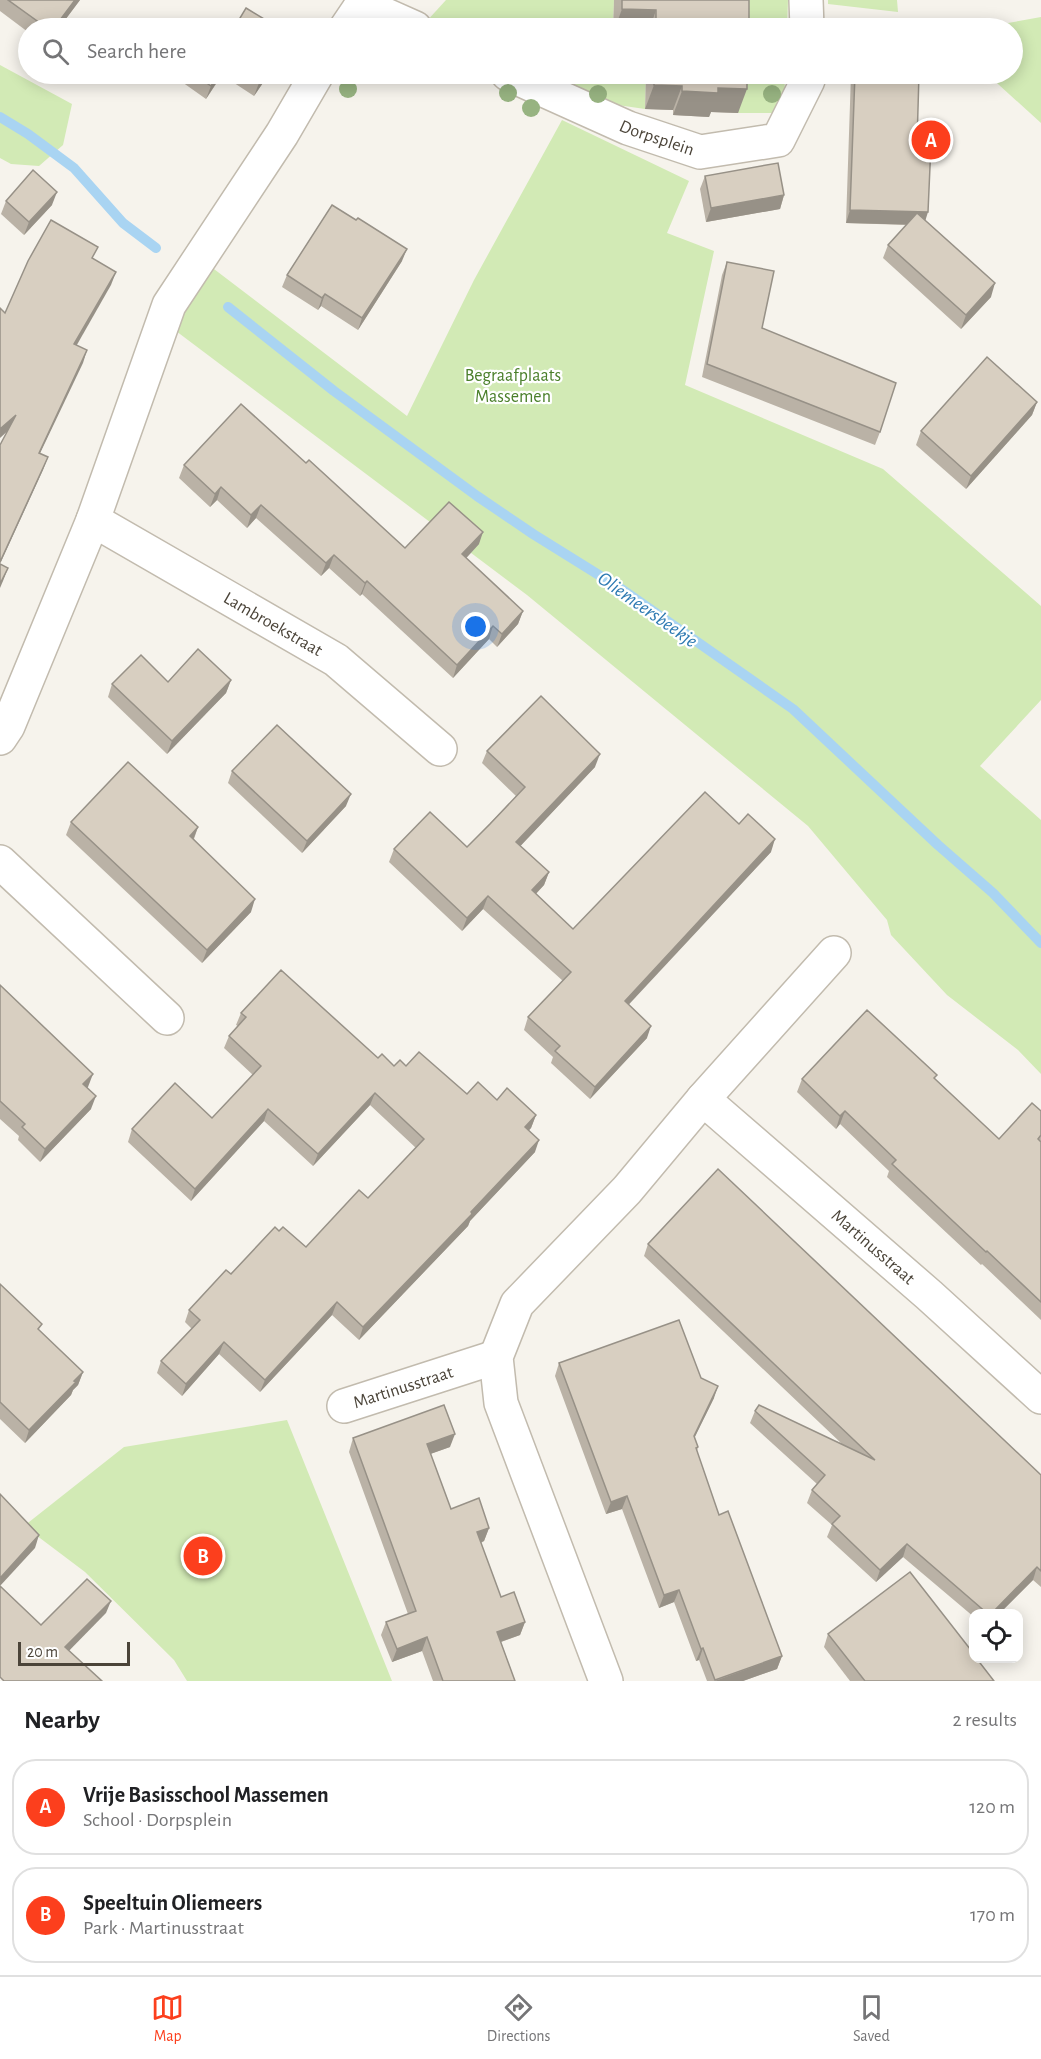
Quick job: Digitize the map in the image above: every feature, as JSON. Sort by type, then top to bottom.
[{"type":"street","points":[[807,0],[807,18]]},
{"type":"street","points":[[358,11],[381,18]]},
{"type":"street","points":[[0,738],[8,726],[93,520],[169,305],[282,134],[311,84]]},
{"type":"street","name":"Dorpsplein","points":[[530,84],[628,128],[700,152],[778,140],[806,84]]},
{"type":"street","name":"Lambroekstraat","points":[[93,520],[336,660],[440,749]]},
{"type":"street","points":[[0,862],[167,1018]]},
{"type":"street","points":[[606,1681],[501,1403],[496,1357],[517,1304],[627,1190],[703,1100],[834,953]]},
{"type":"street","name":"Martinusstraat","points":[[703,1100],[929,1295],[1041,1397]]},
{"type":"street","name":"Martinusstraat","points":[[344,1406],[496,1357]]},
{"type":"green space","points":[[446,0],[614,0],[613,18],[430,18]]},
{"type":"green space","points":[[742,0],[788,0],[787,18],[741,18]]},
{"type":"green space","points":[[828,0],[897,0],[898,12],[828,4]]},
{"type":"green space","points":[[1041,17],[1041,123],[998,84],[1023,84],[1023,20]]},
{"type":"green space","points":[[0,65],[18,75],[18,84],[35,84],[72,104],[63,145],[39,166],[11,164],[0,158]]},
{"type":"green space","points":[[549,84],[646,84],[645,109],[583,100]]},
{"type":"green space","points":[[739,84],[785,84],[784,113],[738,113]]},
{"type":"green space","name":"Begraafplaats Massemen","points":[[562,120],[689,181],[667,233],[714,251],[685,385],[883,469],[1041,606],[1041,700],[980,766],[1041,820],[1041,1074],[1018,1050],[947,995],[891,935],[887,920],[808,826],[527,595],[172,328],[210,266],[407,416],[474,280]]},
{"type":"green space","points":[[287,1420],[392,1681],[187,1681],[174,1660],[85,1572],[24,1526],[124,1447]]},
{"type":"building","points":[[8,0],[75,0],[62,18],[33,18]]},
{"type":"building","points":[[622,0],[749,0],[749,18],[656,18],[656,10],[622,9]]},
{"type":"building","points":[[246,8],[262,18],[240,18]]},
{"type":"building","points":[[747,84],[747,89],[718,88],[718,93],[682,91],[682,86],[654,85]]},
{"type":"building","points":[[855,84],[919,84],[917,143],[931,144],[928,212],[850,210]]},
{"type":"building","points":[[778,163],[784,195],[711,208],[705,176]]},
{"type":"building","points":[[33,170],[57,192],[29,222],[6,201]]},
{"type":"building","points":[[332,205],[356,220],[358,218],[407,249],[362,318],[325,294],[322,298],[287,275]]},
{"type":"building","points":[[917,213],[995,283],[966,315],[888,245]]},
{"type":"building","points":[[51,220],[98,247],[92,258],[116,272],[74,344],[87,350],[39,453],[48,457],[0,562],[0,445],[16,415],[0,429],[0,308],[5,313],[28,261]]},
{"type":"building","points":[[727,262],[774,271],[762,328],[896,383],[880,432],[707,364]]},
{"type":"building","points":[[987,357],[1037,402],[971,476],[921,431]]},
{"type":"building","points":[[241,404],[306,463],[309,460],[405,548],[449,502],[483,532],[462,554],[523,611],[502,634],[493,626],[457,665],[367,581],[365,583],[334,555],[326,563],[261,505],[251,515],[221,487],[215,494],[184,465]]},
{"type":"building","points":[[0,564],[8,568],[0,584]]},
{"type":"building","points":[[198,649],[231,680],[172,741],[112,684],[141,655],[168,682]]},
{"type":"building","points":[[541,696],[600,754],[516,842],[549,872],[532,890],[573,929],[705,792],[739,824],[748,814],[775,839],[625,1001],[651,1026],[595,1087],[555,1051],[560,1046],[528,1017],[571,972],[488,896],[467,918],[394,849],[430,812],[467,847],[490,824],[525,787],[487,751]]},
{"type":"building","points":[[277,725],[351,794],[307,841],[232,771]]},
{"type":"building","points":[[128,762],[198,827],[190,836],[255,899],[207,950],[71,822]]},
{"type":"building","points":[[281,970],[378,1058],[382,1054],[394,1066],[400,1060],[406,1066],[419,1052],[467,1094],[478,1082],[497,1100],[507,1088],[536,1115],[525,1127],[539,1140],[471,1212],[472,1214],[363,1327],[337,1302],[265,1380],[224,1342],[186,1384],[161,1361],[200,1320],[189,1310],[226,1270],[231,1274],[275,1227],[279,1231],[283,1227],[306,1247],[359,1190],[368,1198],[424,1139],[375,1093],[318,1154],[268,1109],[195,1189],[132,1129],[175,1083],[212,1118],[261,1066],[229,1036],[246,1017],[241,1013]]},
{"type":"building","points":[[0,985],[93,1074],[83,1084],[96,1096],[45,1149],[22,1127],[25,1124],[0,1101]]},
{"type":"building","points":[[867,1010],[937,1075],[934,1078],[999,1139],[1032,1103],[1041,1111],[1041,1135],[1038,1139],[1041,1142],[1041,1302],[892,1164],[896,1160],[845,1111],[840,1116],[802,1079]]},
{"type":"building","points":[[718,1169],[1041,1475],[1041,1571],[1037,1567],[996,1609],[982,1609],[907,1544],[880,1570],[832,1524],[840,1516],[812,1490],[825,1475],[755,1411],[759,1405],[875,1460],[648,1244]]},
{"type":"building","points":[[0,1284],[42,1324],[38,1329],[83,1372],[29,1430],[0,1402]]},
{"type":"building","points":[[679,1320],[701,1378],[718,1386],[694,1436],[698,1447],[696,1448],[719,1515],[728,1511],[782,1656],[715,1680],[679,1590],[664,1595],[627,1496],[611,1502],[559,1363]]},
{"type":"building","points":[[444,1405],[455,1434],[427,1444],[451,1509],[479,1498],[489,1528],[477,1532],[501,1597],[514,1592],[525,1622],[497,1632],[515,1681],[443,1681],[427,1637],[397,1649],[386,1622],[416,1611],[353,1438]]},
{"type":"building","points":[[0,1494],[39,1535],[0,1578]]},
{"type":"building","points":[[910,1572],[969,1648],[969,1663],[980,1663],[994,1681],[865,1681],[828,1634]]},
{"type":"building","points":[[87,1579],[111,1601],[65,1647],[102,1681],[4,1681],[0,1677],[0,1586],[41,1625]]},
{"type":"waterway","name":"Oliemeersbeekje","points":[[0,117],[28,134],[74,168],[123,223],[156,248]]},
{"type":"waterway","name":"Oliemeersbeekje","points":[[228,307],[334,391],[477,496],[623,590],[793,709],[938,845],[993,893],[1041,943]]},
{"type":"place","name":"Vrije Basisschool Massemen","points":[[931,140]]},
{"type":"place","name":"Speeltuin Oliemeers","points":[[203,1556]]}]
